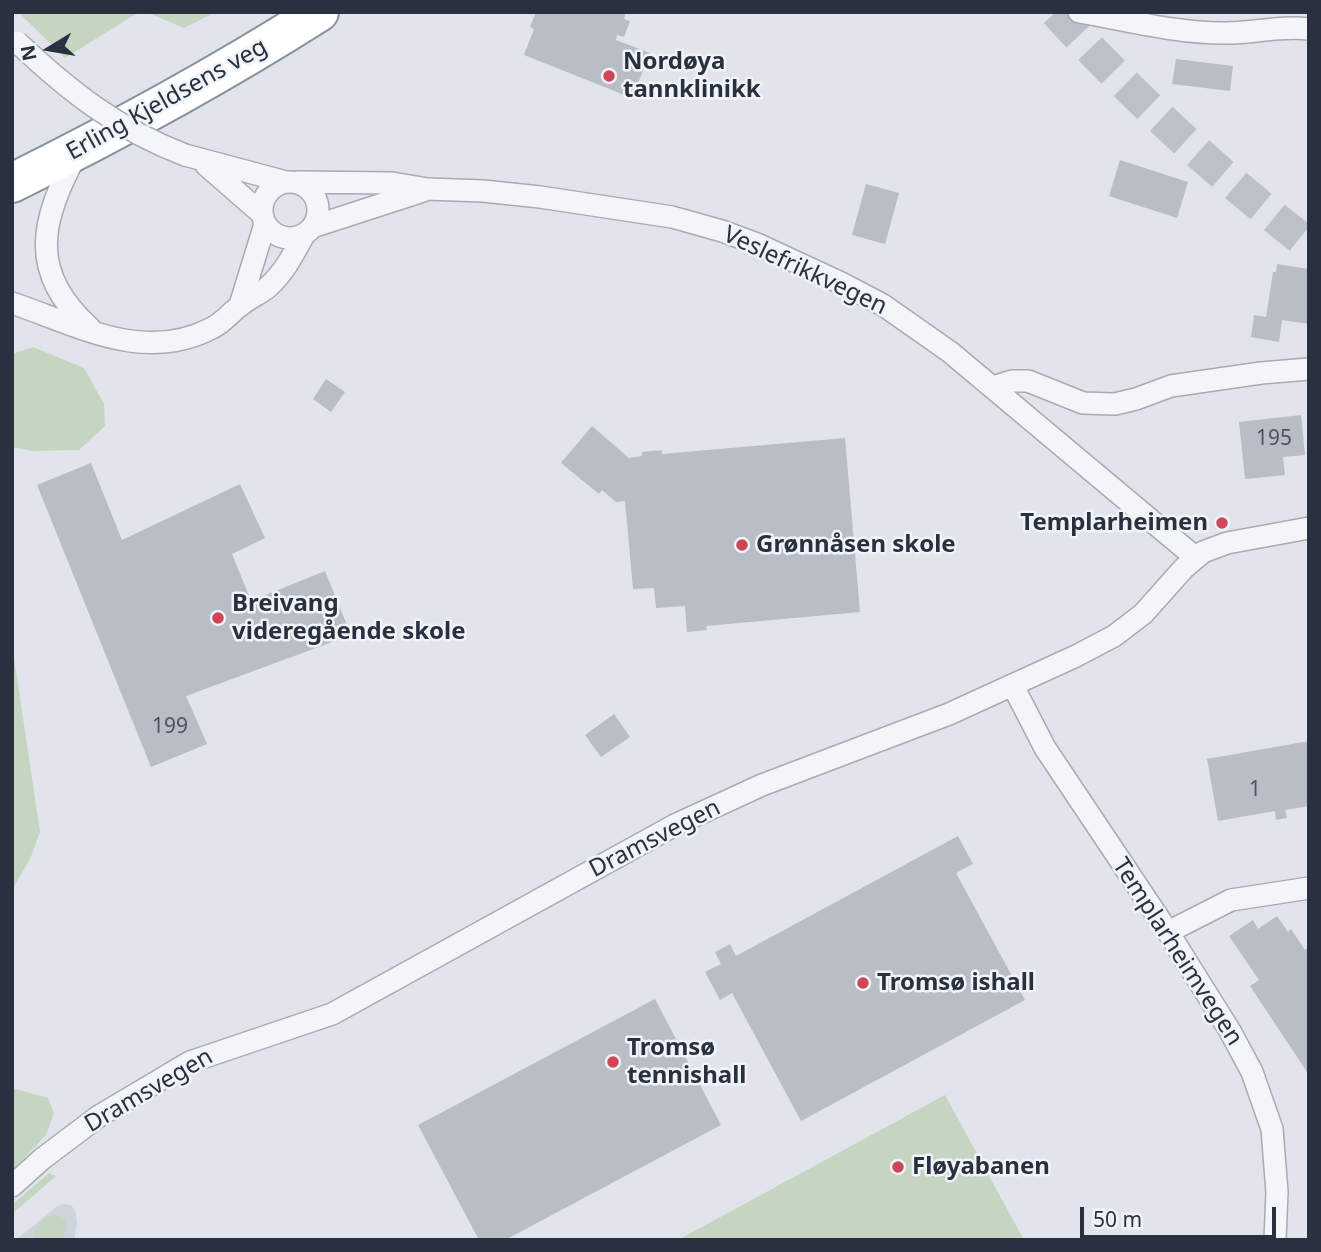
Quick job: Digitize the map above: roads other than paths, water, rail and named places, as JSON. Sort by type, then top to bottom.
[{"type":"highway","name":"Erling Kjeldsens veg","points":[[12,183],[79,150],[243,61],[319,12]]},
{"type":"street","points":[[1079,12],[1196,32],[1232,33],[1293,27],[1309,29]]},
{"type":"street","name":"Veslefrikkvegen","points":[[15,40],[52,75],[100,113],[152,142],[193,158],[291,182],[392,183],[428,189],[552,198],[672,217],[757,244],[883,305],[950,352],[1196,558]]},
{"type":"street","points":[[79,150],[52,205],[48,257],[53,282],[62,299],[100,336]]},
{"type":"street","name":"Veslefrikkvegen","points":[[193,158],[263,219]]},
{"type":"street","points":[[12,303],[100,336],[139,343],[179,340],[214,327],[240,305],[268,287],[287,265],[317,217],[318,206],[307,187],[291,182],[275,185],[267,192],[262,202],[263,219],[240,305]]},
{"type":"street","name":"Veslefrikkvegen","points":[[308,231],[428,189]]},
{"type":"street","points":[[263,219],[272,232],[282,237],[293,238],[308,231]]},
{"type":"street","points":[[993,387],[1012,381],[1028,382],[1083,402],[1115,404],[1171,386],[1309,369]]},
{"type":"street","name":"Dramsvegen","points":[[12,1186],[42,1159],[99,1116],[190,1062],[332,1014],[675,825],[762,785],[937,719],[1114,636],[1143,614],[1184,568],[1203,552],[1227,542],[1309,528]]},
{"type":"street","name":"Templarheimvegen","points":[[1013,685],[1052,759],[1168,932],[1230,1031],[1252,1072],[1266,1108],[1274,1146],[1277,1192],[1275,1240]]},
{"type":"street","points":[[1168,932],[1231,900],[1309,888]]},
{"type":"tunnel","points":[[1056,12],[1177,134],[1309,245]]},
{"type":"place","name":"Nordøya tannklinikk","points":[[609,76]]},
{"type":"place","name":"Templarheimen","points":[[1222,523]]},
{"type":"place","name":"Grønnåsen skole","points":[[742,545]]},
{"type":"place","name":"Breivang videregående skole","points":[[218,618]]},
{"type":"place","name":"Tromsø ishall","points":[[863,983]]},
{"type":"place","name":"Tromsø tennishall","points":[[613,1062]]},
{"type":"place","name":"Fløyabanen","points":[[898,1167]]}]
